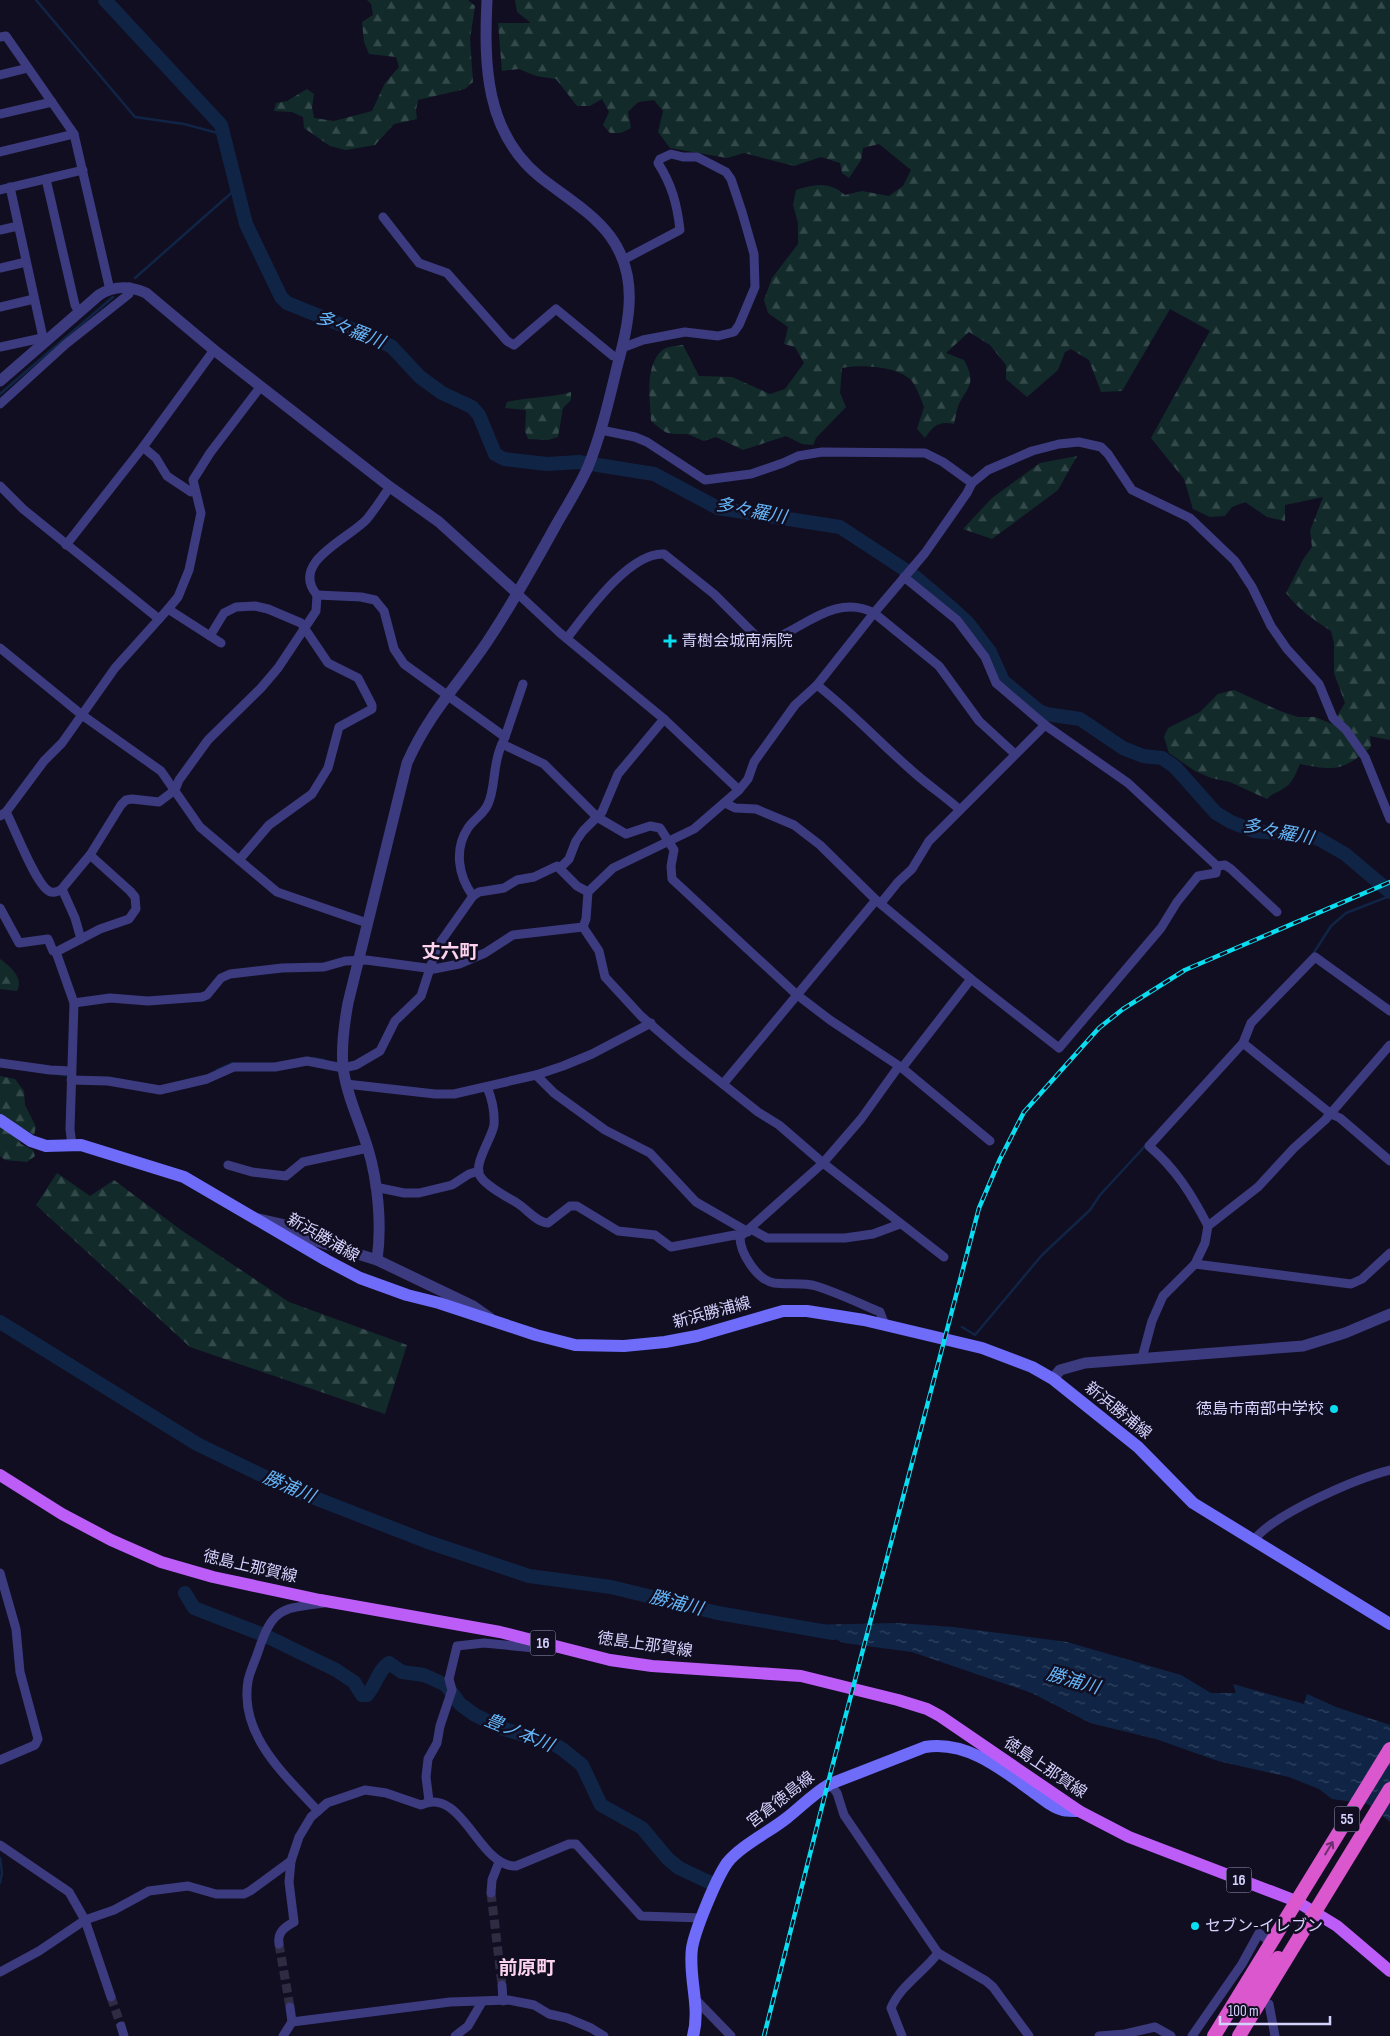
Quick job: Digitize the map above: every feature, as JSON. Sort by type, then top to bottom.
[{"type":"highway","name":"55","points":[[1239,2036],[1390,1749]]},
{"type":"highway","name":"55","points":[[1215,2034],[1271,1943],[1309,1903],[1390,1789]]},
{"type":"highway","points":[[1215,2034],[1267,1975],[1309,1903]]},
{"type":"main road","name":"新浜勝浦線","points":[[0,1120],[31,1141],[46,1146],[72,1145],[92,1147],[184,1176],[360,1278],[496,1323],[575,1345],[597,1346],[666,1342],[697,1336],[783,1311],[829,1313],[982,1348],[1032,1367],[1053,1380],[1138,1447],[1194,1503],[1390,1624]]},
{"type":"main road","name":"徳島上那賀線","points":[[0,1476],[86,1528],[161,1562],[213,1576],[332,1602],[500,1632],[631,1663],[801,1676],[912,1704],[940,1716],[1079,1811],[1129,1837],[1309,1903],[1357,1933],[1390,1961]]},
{"type":"main road","name":"宮倉徳島線","points":[[693,2036],[697,2001],[692,1950],[702,1918],[727,1864],[737,1853],[763,1836],[830,1784],[924,1747],[941,1746],[977,1756],[993,1763],[1049,1803],[1062,1810],[1079,1811]]},
{"type":"main road","name":"徳島上那賀線","points":[[1309,1903],[1390,1971]]},
{"type":"street","points":[[377,1260],[379,1246],[375,1186],[368,1148],[346,1084],[343,1068],[344,1023],[407,762],[418,737],[445,696],[480,652],[517,593],[581,480],[601,430],[629,318],[631,298],[630,280],[623,260],[606,230],[526,163],[501,127],[490,93],[486,72],[487,0]]},
{"type":"street","points":[[0,37],[6,36],[74,134],[110,290]]},
{"type":"street","points":[[0,75],[28,68]]},
{"type":"street","points":[[0,114],[52,102]]},
{"type":"street","points":[[0,152],[74,134]]},
{"type":"street","points":[[383,217],[419,263],[447,273],[507,341],[514,345],[556,309],[613,356],[643,340],[684,332],[725,336],[734,332],[739,325],[754,287],[754,254],[731,179],[726,172],[697,157],[683,158],[671,154],[660,159],[658,163],[670,183],[676,200],[680,230],[623,260]]},
{"type":"street","points":[[0,190],[83,170]]},
{"type":"street","points":[[46,179],[75,305],[79,312]]},
{"type":"street","points":[[10,188],[43,340]]},
{"type":"street","points":[[0,230],[18,226]]},
{"type":"street","points":[[0,268],[26,262]]},
{"type":"street","points":[[0,404],[66,344],[129,294],[130,287]]},
{"type":"street","points":[[0,382],[43,340],[100,295],[110,290],[130,287],[146,293],[214,350],[390,487],[439,522],[567,638],[664,719],[739,790]]},
{"type":"street","points":[[0,307],[34,299]]},
{"type":"street","points":[[0,347],[43,340]]},
{"type":"street","points":[[66,545],[214,350]]},
{"type":"street","points":[[261,386],[193,480],[201,514],[189,570],[178,597],[115,668],[62,743],[44,761],[3,814],[39,881],[49,892],[53,893],[62,889],[90,855],[126,800],[159,802],[175,790],[179,780],[208,740],[269,680],[316,611],[317,595],[310,587],[308,578],[314,563],[366,520],[390,487]]},
{"type":"street","points":[[601,430],[635,436],[705,480],[751,474],[798,456],[822,452],[925,453],[943,462],[972,482]]},
{"type":"street","points":[[583,927],[586,919],[588,892],[613,868],[694,829],[725,803],[748,780],[754,762],[796,705],[817,685],[925,553],[972,482],[1000,463],[1059,444],[1079,442],[1101,447],[1108,454],[1132,490],[1190,518],[1235,561],[1252,587],[1271,626],[1286,649],[1319,684],[1333,718],[1346,730],[1366,756],[1390,819]]},
{"type":"street","points":[[143,446],[156,458],[167,476],[191,492],[195,491]]},
{"type":"street","points":[[0,486],[66,545],[159,620]]},
{"type":"street","points":[[567,638],[606,589],[625,572],[634,565],[659,554],[664,554],[714,594],[752,632],[766,641],[780,637],[794,627],[834,609],[867,609],[938,666],[979,721],[1015,754]]},
{"type":"street","points":[[907,573],[957,620],[985,656],[996,683],[1046,725],[1128,783],[1217,866]]},
{"type":"street","points":[[317,595],[361,596],[375,600],[384,612],[397,654],[410,669],[503,741],[544,764],[598,817],[626,834],[650,826],[660,828],[670,840],[674,850],[671,866],[672,879],[796,994],[830,1020],[900,1067],[990,1141]]},
{"type":"street","points":[[210,636],[224,613],[236,607],[255,606],[268,609],[301,623],[328,663],[358,678],[372,702],[372,709],[338,727],[328,768],[312,794],[269,825],[238,860]]},
{"type":"street","points":[[168,609],[221,643]]},
{"type":"street","points":[[0,648],[82,715],[161,771],[200,827],[277,892],[367,923]]},
{"type":"street","points":[[473,896],[464,883],[461,871],[460,846],[468,827],[488,804],[494,765],[523,684]]},
{"type":"street","points":[[817,685],[849,710],[863,726],[919,777],[960,810]]},
{"type":"street","points":[[560,868],[569,859],[576,841],[583,831],[598,817],[607,803],[618,774],[664,719]]},
{"type":"street","points":[[723,1084],[796,994],[879,902],[912,869],[929,841],[1046,725]]},
{"type":"street","points":[[725,803],[735,808],[756,809],[794,825],[820,845],[879,902],[971,979],[1059,1048],[1161,928],[1177,902],[1198,876],[1216,873],[1217,866]]},
{"type":"street","points":[[56,952],[100,929],[129,919],[136,909],[135,897],[130,891],[90,855]]},
{"type":"street","points":[[1217,866],[1225,865],[1232,869],[1277,912]]},
{"type":"street","points":[[0,1063],[160,1090],[207,1079],[234,1067],[275,1067],[307,1062],[343,1068],[363,1062],[380,1051],[395,1021],[421,996],[441,940],[473,896],[479,892],[504,888],[517,880],[534,877],[553,866],[560,868],[577,886],[588,892]]},
{"type":"street","points":[[62,889],[75,918],[81,939]]},
{"type":"street","points":[[0,908],[19,943],[48,938],[53,951],[56,952],[74,1003],[70,1129],[72,1145]]},
{"type":"street","points":[[74,1003],[110,998],[148,1001],[202,997],[207,996],[221,978],[230,974],[282,968],[319,968],[359,960],[430,970],[459,964],[484,953],[513,935],[583,927]]},
{"type":"street","points":[[583,927],[599,952],[606,977],[622,997],[723,1084],[758,1112],[779,1125],[823,1163],[944,1257]]},
{"type":"street","points":[[1142,1358],[1152,1321],[1163,1296],[1195,1264],[1205,1243],[1208,1226],[1191,1192],[1167,1161],[1149,1146],[1243,1043],[1251,1023],[1315,957],[1390,1012]]},
{"type":"street","points":[[487,1087],[493,1102],[494,1126],[478,1167],[480,1176],[506,1198],[542,1222],[548,1223],[555,1220],[570,1206],[577,1206],[618,1231],[654,1235],[672,1247],[735,1235],[746,1232],[823,1163],[861,1119],[971,979]]},
{"type":"street","points":[[346,1084],[435,1094],[454,1094],[536,1076],[592,1054],[651,1023]]},
{"type":"street","points":[[1243,1043],[1331,1114],[1340,1118],[1390,1161]]},
{"type":"street","points":[[1208,1226],[1258,1187],[1294,1148],[1331,1114],[1390,1045]]},
{"type":"street","points":[[536,1076],[554,1093],[605,1130],[650,1153],[696,1202],[746,1232],[767,1238],[846,1238],[873,1234],[900,1224]]},
{"type":"street","points":[[228,1164],[252,1172],[286,1176],[303,1162],[368,1148]]},
{"type":"street","points":[[375,1186],[404,1193],[419,1193],[452,1185],[469,1174],[479,1171]]},
{"type":"street","points":[[257,1219],[290,1226],[316,1241],[377,1260],[473,1306],[496,1323]]},
{"type":"street","points":[[746,1232],[744,1254],[763,1278],[773,1283],[805,1283],[818,1287],[880,1312],[885,1325]]},
{"type":"street","points":[[1195,1264],[1351,1284],[1362,1279],[1390,1253]]},
{"type":"street","points":[[1053,1380],[1060,1370],[1068,1366],[1142,1358],[1303,1346],[1345,1333],[1390,1314]]},
{"type":"street","points":[[1254,1540],[1267,1527],[1324,1495],[1353,1481],[1390,1470]]},
{"type":"street","points":[[0,1573],[16,1629],[20,1672],[38,1739],[35,1745],[0,1760]]},
{"type":"street","points":[[318,1811],[278,1767],[261,1744],[252,1724],[248,1703],[248,1681],[266,1628],[280,1611],[332,1602]]},
{"type":"street","points":[[429,1801],[426,1777],[428,1759],[437,1743],[440,1726],[452,1690],[449,1679],[457,1646],[484,1643],[545,1649],[551,1645]]},
{"type":"street","points":[[830,1784],[837,1792],[844,1815],[938,1953],[986,1981],[1029,2036]]},
{"type":"street","points":[[279,1944],[283,1928],[294,1922],[289,1882],[291,1861],[299,1838],[318,1811],[327,1803],[365,1790],[386,1793],[421,1806],[429,1801],[436,1802],[456,1813],[499,1862],[508,1866],[516,1866],[569,1844],[576,1844],[641,1916],[702,1918]]},
{"type":"street","points":[[0,1845],[69,1892],[85,1920],[111,1997]]},
{"type":"street","points":[[0,1972],[39,1951],[85,1920],[114,1910],[154,1890],[188,1886],[216,1894],[244,1894],[266,1881],[291,1861]]},
{"type":"street","points":[[491,1893],[492,1880],[499,1862]]},
{"type":"street","points":[[1192,2036],[1242,1964],[1259,1933],[1271,1943]]},
{"type":"street","points":[[902,2036],[891,2008],[892,2004],[900,1992],[926,1968],[938,1953]]},
{"type":"street","points":[[502,1985],[503,2001]]},
{"type":"street","points":[[292,2022],[450,2002],[522,2001],[534,2005],[549,2014],[567,2018],[591,2028],[604,2036]]},
{"type":"street","points":[[697,2001],[731,2036]]},
{"type":"street","points":[[455,2036],[468,2026],[482,2002]]},
{"type":"street","points":[[1268,2004],[1276,2036]]},
{"type":"street","points":[[283,2036],[292,2022],[290,2007]]},
{"type":"street","points":[[121,2026],[124,2036]]},
{"type":"street","points":[[1099,2036],[1125,2034],[1154,2027],[1170,2036]]},
{"type":"green space","points":[[367,0],[468,0],[475,6],[470,39],[473,82],[465,89],[418,100],[417,119],[394,124],[375,145],[346,150],[330,146],[304,128],[303,117],[292,112],[274,111],[276,103],[287,101],[307,89],[314,94],[312,107],[314,118],[334,121],[372,111],[385,83],[399,67],[396,57],[369,54],[364,42],[362,22],[373,15],[371,4]]},
{"type":"green space","points":[[515,0],[1390,0],[1390,740],[1370,736],[1371,747],[1353,761],[1338,767],[1322,768],[1300,764],[1290,783],[1267,799],[1230,782],[1211,778],[1195,771],[1169,753],[1164,737],[1168,728],[1200,712],[1218,694],[1234,690],[1280,711],[1298,717],[1315,717],[1332,724],[1345,703],[1334,673],[1334,643],[1331,631],[1301,609],[1286,593],[1304,558],[1312,547],[1310,531],[1323,497],[1285,505],[1285,521],[1267,517],[1245,502],[1232,507],[1225,516],[1210,517],[1193,509],[1184,479],[1151,438],[1210,331],[1170,309],[1122,391],[1101,392],[1089,360],[1071,349],[1065,352],[1058,370],[1027,397],[1006,379],[1006,365],[990,345],[969,332],[946,353],[964,360],[970,377],[968,389],[958,405],[954,424],[944,423],[937,425],[925,438],[917,429],[924,407],[910,379],[896,371],[868,366],[842,368],[840,393],[846,407],[816,438],[813,445],[802,444],[786,436],[743,450],[716,437],[704,441],[687,434],[674,434],[660,429],[651,421],[650,382],[653,363],[658,355],[668,347],[683,345],[699,376],[732,377],[770,394],[785,389],[804,363],[795,347],[784,344],[788,327],[768,313],[764,300],[772,278],[798,244],[798,223],[793,205],[796,190],[822,185],[833,187],[845,195],[862,191],[889,196],[903,186],[911,170],[879,144],[863,148],[861,160],[849,178],[842,173],[840,163],[821,157],[794,166],[744,153],[727,158],[670,148],[658,132],[663,111],[654,100],[638,102],[628,112],[631,128],[621,133],[610,133],[603,125],[609,112],[602,99],[590,106],[577,106],[556,79],[536,76],[519,69],[502,71],[498,23],[531,23],[517,12]]},
{"type":"green space","points":[[571,392],[571,400],[563,408],[558,437],[548,440],[528,439],[525,431],[526,410],[505,408],[507,402]]},
{"type":"green space","points":[[1077,456],[1058,490],[992,539],[963,529],[992,498],[1040,463]]},
{"type":"green space","points":[[0,959],[15,973],[19,981],[17,991],[0,989]]},
{"type":"green space","points":[[0,1076],[15,1079],[24,1091],[25,1105],[36,1127],[34,1135],[23,1128],[15,1136],[21,1144],[33,1150],[35,1156],[27,1162],[5,1160],[0,1156]]},
{"type":"green space","points":[[57,1173],[90,1196],[114,1180],[181,1230],[289,1302],[407,1345],[385,1414],[190,1347],[36,1205]]},
{"type":"water","points":[[898,1623],[953,1627],[1067,1642],[1181,1675],[1211,1693],[1236,1693],[1233,1684],[1304,1704],[1307,1694],[1336,1707],[1390,1725],[1390,1822],[1368,1804],[1332,1799],[1319,1789],[1289,1777],[1218,1761],[1156,1739],[1090,1723],[1032,1693],[912,1652],[844,1643],[803,1625]]},
{"type":"waterway","points":[[36,0],[135,117],[184,124],[225,135]]},
{"type":"waterway","name":"多々羅川","points":[[105,0],[221,125],[246,224],[281,297],[287,303],[392,347],[420,377],[442,393],[472,407],[479,415],[495,454],[504,459],[547,464],[579,462],[654,474],[718,508],[840,527],[913,575],[953,609],[968,623],[990,652],[1003,681],[1039,711],[1046,714],[1080,719],[1123,748],[1143,756],[1162,758],[1175,767],[1216,813],[1231,822],[1254,831],[1307,835],[1319,839],[1345,854],[1390,892]]},
{"type":"waterway","points":[[135,278],[237,188]]},
{"type":"waterway","points":[[0,394],[113,297]]},
{"type":"waterway","points":[[1313,954],[1331,926],[1346,913],[1390,896]]},
{"type":"waterway","points":[[313,1058],[324,1060]]},
{"type":"waterway","points":[[217,1070],[233,1063]]},
{"type":"waterway","points":[[58,1074],[70,1076]]},
{"type":"waterway","points":[[962,1327],[975,1335],[1042,1255],[1090,1210],[1100,1195],[1146,1145]]},
{"type":"waterway","name":"勝浦川","points":[[0,1322],[197,1444],[284,1486],[428,1542],[529,1576],[611,1587],[718,1613],[833,1633]]},
{"type":"waterway","name":"豊ノ本川","points":[[185,1593],[194,1608],[264,1635],[336,1670],[354,1682],[362,1695],[367,1695],[382,1670],[389,1663],[402,1672],[424,1675],[446,1685],[460,1704],[475,1715],[504,1729],[552,1743],[582,1765],[601,1805],[642,1828],[668,1859],[679,1868],[713,1884]]},
{"type":"waterway","points":[[0,1858],[2,1873],[0,1883]]},
{"type":"tunnel","points":[[491,1893],[502,1985]]},
{"type":"tunnel","points":[[279,1944],[290,2007]]},
{"type":"tunnel","points":[[111,1997],[121,2026]]},
{"type":"railway","points":[[764,2036],[829,1779],[979,1208],[1000,1159],[1024,1112],[1099,1028],[1123,1009],[1185,970],[1390,882]]},
{"type":"place","name":"青樹会城南病院","points":[[670,641]]},
{"type":"place","name":"徳島市南部中学校","points":[[1334,1409]]},
{"type":"place","name":"セブン-イレブン","points":[[1195,1926]]},
{"type":"district","name":"丈六町","points":[[450,952]]},
{"type":"district","name":"前原町","points":[[527,1968]]}]
